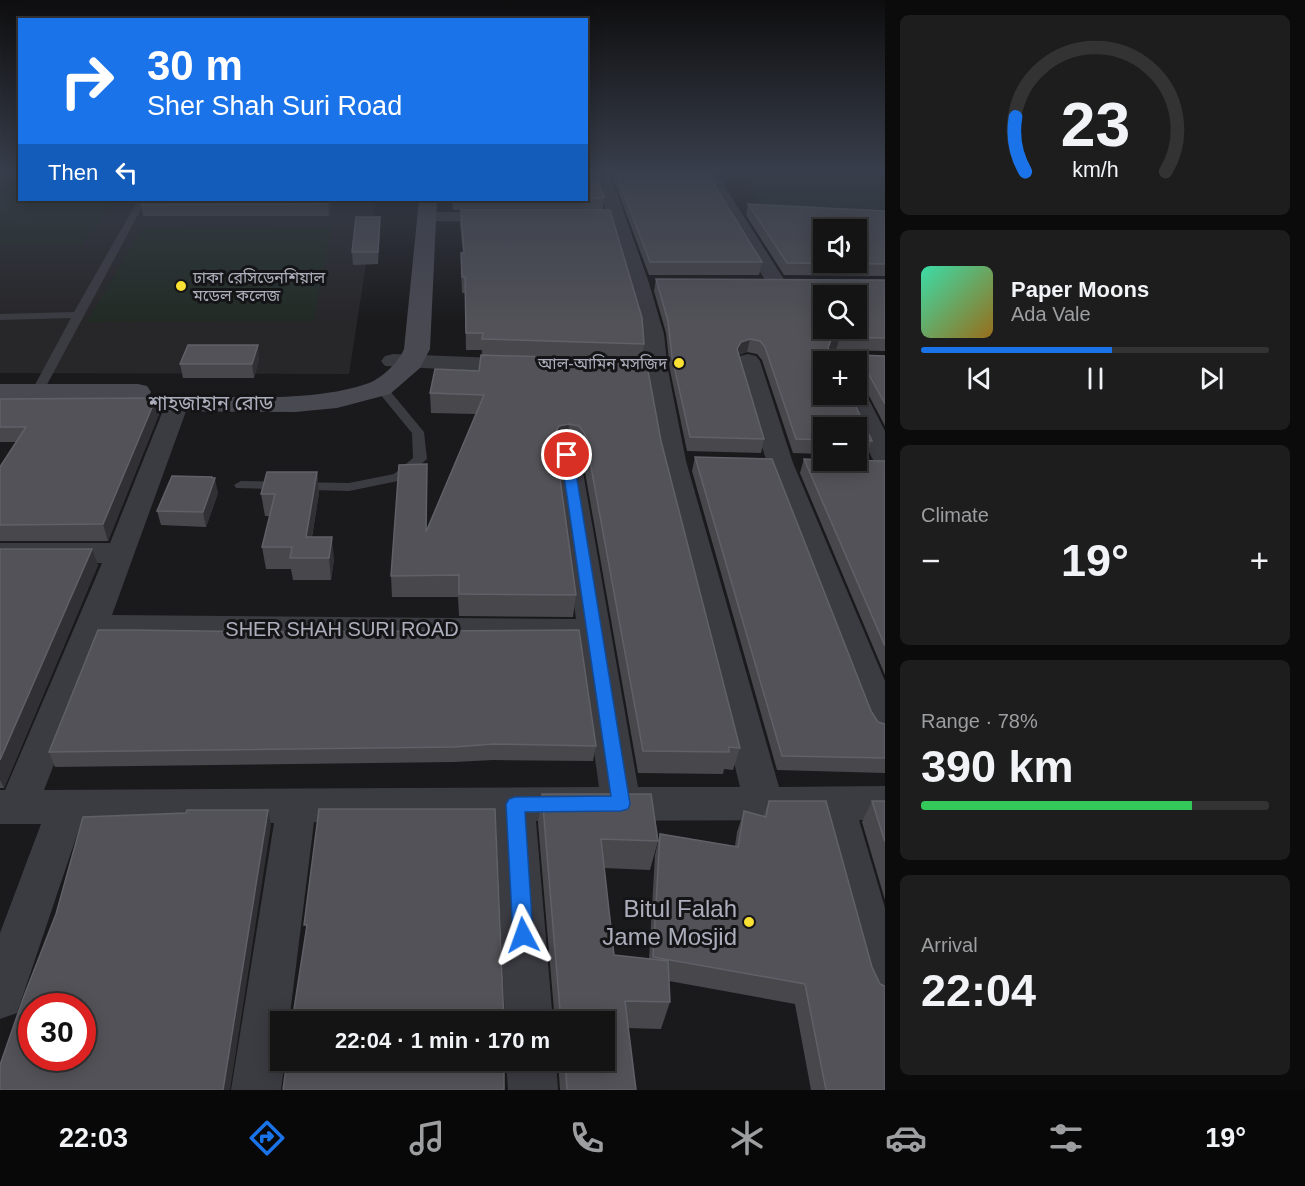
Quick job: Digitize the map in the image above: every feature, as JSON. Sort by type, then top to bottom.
[{"type":"street","points":[[402,362],[417,349],[422,221]]},
{"type":"street","points":[[617,221],[639,283],[653,334],[644,370],[685,461],[764,803]]},
{"type":"street","points":[[738,221],[777,284]]},
{"type":"street","points":[[639,283],[662,283]]},
{"type":"street","points":[[754,284],[798,284]]},
{"type":"street","points":[[748,361],[780,463],[885,725]]},
{"type":"street","points":[[402,362],[539,367]]},
{"type":"street","name":"শাহজাহান রোড","points":[[0,404],[320,403],[358,396],[381,388],[402,362]]},
{"type":"street","name":"শাহজাহান রোড","points":[[0,392],[317,393],[336,391],[368,380],[402,362]]},
{"type":"street","points":[[177,403],[121,553],[9,807],[885,803]]},
{"type":"street","points":[[858,405],[877,463]]},
{"type":"street","points":[[567,455],[621,804]]},
{"type":"street","points":[[0,553],[121,553]]},
{"type":"street","name":"SHER SHAH SURI ROAD","points":[[90,627],[594,631]]},
{"type":"street","points":[[834,803],[885,986]]},
{"type":"street","points":[[515,804],[528,1011]]},
{"type":"street","points":[[256,1090],[296,806]]},
{"type":"street","points":[[0,996],[67,807]]},
{"type":"street","points":[[532,1071],[533,1090]]},
{"type":"lane","points":[[37,392],[130,221]]},
{"type":"lane","points":[[0,317],[78,315]]},
{"type":"lane","points":[[241,485],[349,487],[398,477],[420,459],[418,432],[381,388]]},
{"type":"shaded area","name":"ঢাকা রেসিডেনশিয়াল মডেল কলেজ","points":[[0,221],[373,221],[349,374],[0,373]]},
{"type":"shaded area","points":[[0,221],[100,221],[82,245],[0,245]]},
{"type":"shaded area","points":[[332,226],[313,321],[87,322],[143,227]]},
{"type":"building","points":[[356,221],[380,221],[378,252],[352,252]]},
{"type":"building","points":[[462,221],[613,221],[642,318],[644,344],[482,339],[483,333],[466,333],[465,277],[462,277],[461,253],[464,253]]},
{"type":"building","points":[[634,221],[737,221],[762,262],[650,262]]},
{"type":"building","points":[[759,221],[813,221],[813,263],[787,263]]},
{"type":"building","points":[[867,221],[885,221],[885,264],[867,264]]},
{"type":"building","points":[[656,279],[885,280],[885,338],[867,338],[867,285],[813,285],[813,339],[834,339],[831,340],[828,348],[830,351],[813,351],[813,405],[855,405],[861,417],[813,417],[813,440],[796,439],[765,347],[760,341],[750,339],[741,342],[737,349],[764,439],[690,437],[672,357],[668,321]]},
{"type":"building","points":[[188,345],[258,345],[252,364],[180,364]]},
{"type":"building","points":[[481,355],[646,360],[661,441],[740,748],[729,747],[729,752],[643,751],[585,434],[579,426],[569,424],[559,426],[554,435],[576,595],[459,594],[459,575],[391,576],[399,465],[427,464],[426,532],[484,395],[430,393],[435,369],[479,371]]},
{"type":"building","points":[[867,355],[885,356],[885,404],[867,374]]},
{"type":"building","points":[[156,398],[103,524],[0,525],[0,467],[26,427],[0,427],[0,399]]},
{"type":"building","points":[[867,430],[872,441],[867,441]]},
{"type":"building","points":[[695,457],[772,459],[871,711],[878,722],[885,724],[885,758],[782,756]]},
{"type":"building","points":[[804,459],[813,459],[813,471],[867,471],[867,461],[885,461],[885,646]]},
{"type":"building","points":[[267,472],[317,472],[306,537],[332,537],[329,558],[290,558],[292,547],[262,547],[275,494],[261,494]]},
{"type":"building","points":[[172,476],[215,478],[203,512],[157,511]]},
{"type":"building","points":[[0,549],[92,549],[0,760]]},
{"type":"building","points":[[98,630],[269,632],[579,630],[596,746],[494,744],[454,747],[49,752]]},
{"type":"building","points":[[542,794],[651,794],[658,841],[601,839],[614,955],[668,961],[670,1002],[625,1001],[636,1090],[567,1090],[566,1071],[615,1071],[615,1011],[560,1011]]},
{"type":"building","name":"Bitul Falah Jame Mosjid","points":[[769,801],[826,801],[872,967],[880,984],[885,986],[885,1090],[826,1090],[805,984],[653,957],[660,834],[738,847],[744,811],[766,817]]},
{"type":"building","points":[[872,801],[885,801],[885,842]]},
{"type":"building","points":[[319,809],[495,809],[504,1011],[294,1011],[307,925],[304,925]]},
{"type":"building","points":[[187,810],[268,810],[223,1090],[0,1090],[0,1065],[18,1013],[18,1071],[96,1071],[96,993],[25,993],[56,914],[83,817],[186,813]]},
{"type":"building","points":[[286,1071],[504,1071],[504,1090],[283,1090]]},
{"type":"place","name":"ঢাকা রেসিডেনশিয়াল মডেল কলেজ","points":[[181,286]]},
{"type":"place","name":"আল-আমিন মসজিদ","points":[[679,363]]},
{"type":"place","name":"Bitul Falah Jame Mosjid","points":[[749,922]]},
{"type":"route","points":[[523,935],[515,804],[621,804],[567,455]]}]
